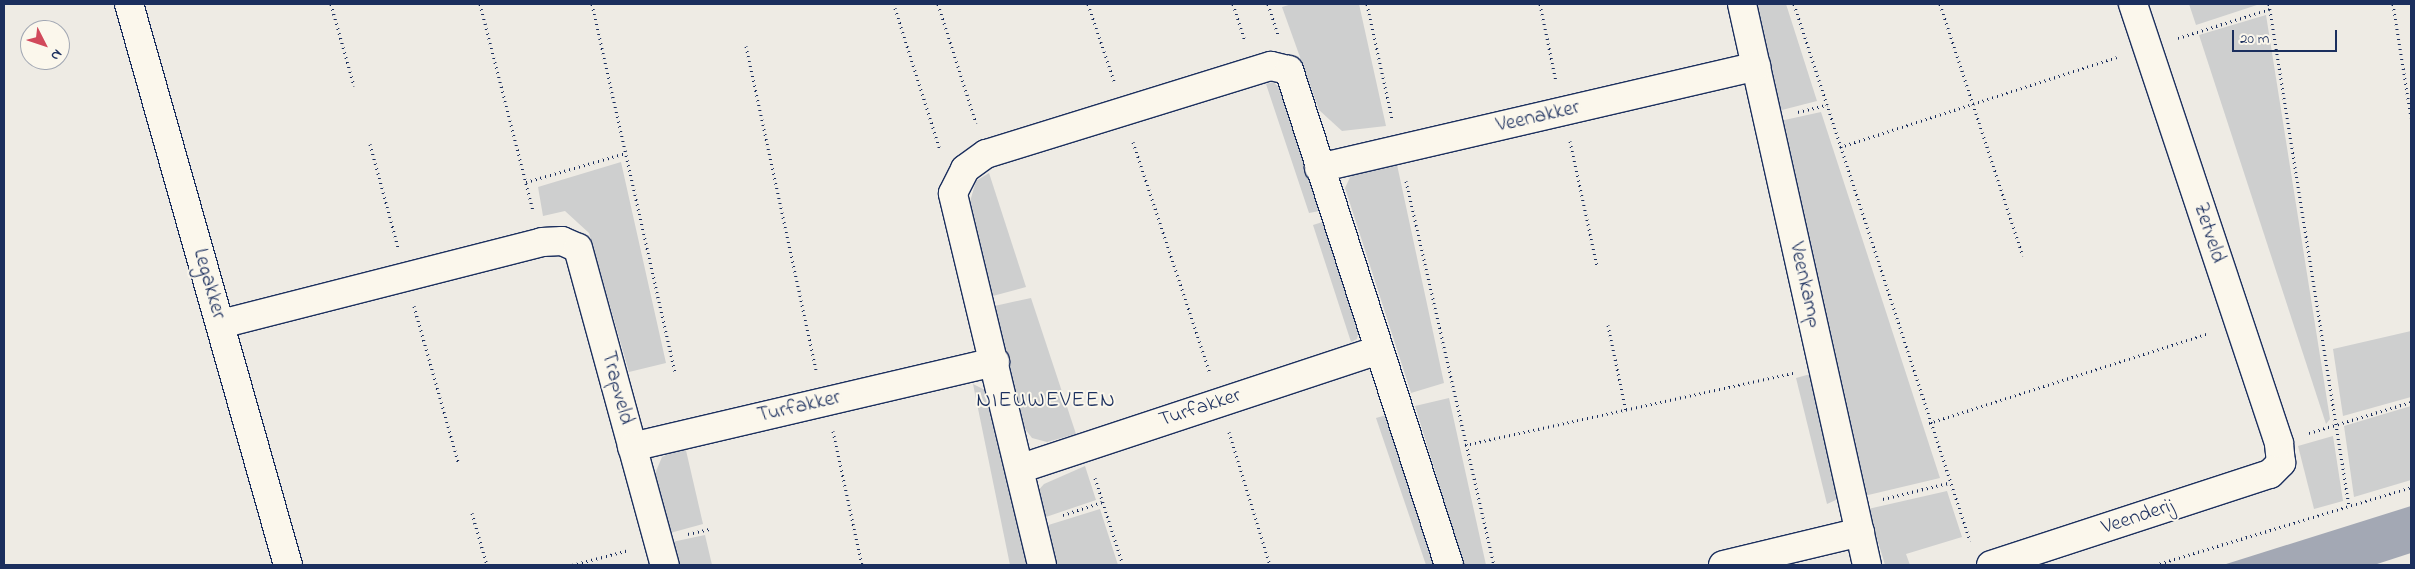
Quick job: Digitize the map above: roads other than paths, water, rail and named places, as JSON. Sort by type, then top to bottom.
[{"type":"street","name":"Legakker","points":[[129,4],[288,565]]},
{"type":"street","name":"Veenkamp","points":[[1742,4],[1867,565]]},
{"type":"street","name":"Zetveld","points":[[2133,4],[2280,453]]},
{"type":"street","points":[[1042,565],[1022,468],[953,193],[964,169],[986,154],[1271,66],[1289,70],[1319,168],[1450,565]]},
{"type":"street","name":"Veenakker","points":[[1319,168],[1756,66]]},
{"type":"street","name":"Trapveld","points":[[221,324],[542,242],[562,241],[578,248],[665,565]]},
{"type":"street","name":"Turfakker","points":[[1022,468],[1379,350]]},
{"type":"street","name":"Turfakker","points":[[632,447],[995,362]]},
{"type":"street","name":"Veenderij","points":[[1982,556],[2270,474],[2280,453]]},
{"type":"street","points":[[1723,565],[1860,532]]},
{"type":"district","name":"NIEUWEVEEN","points":[[1046,402]]}]
